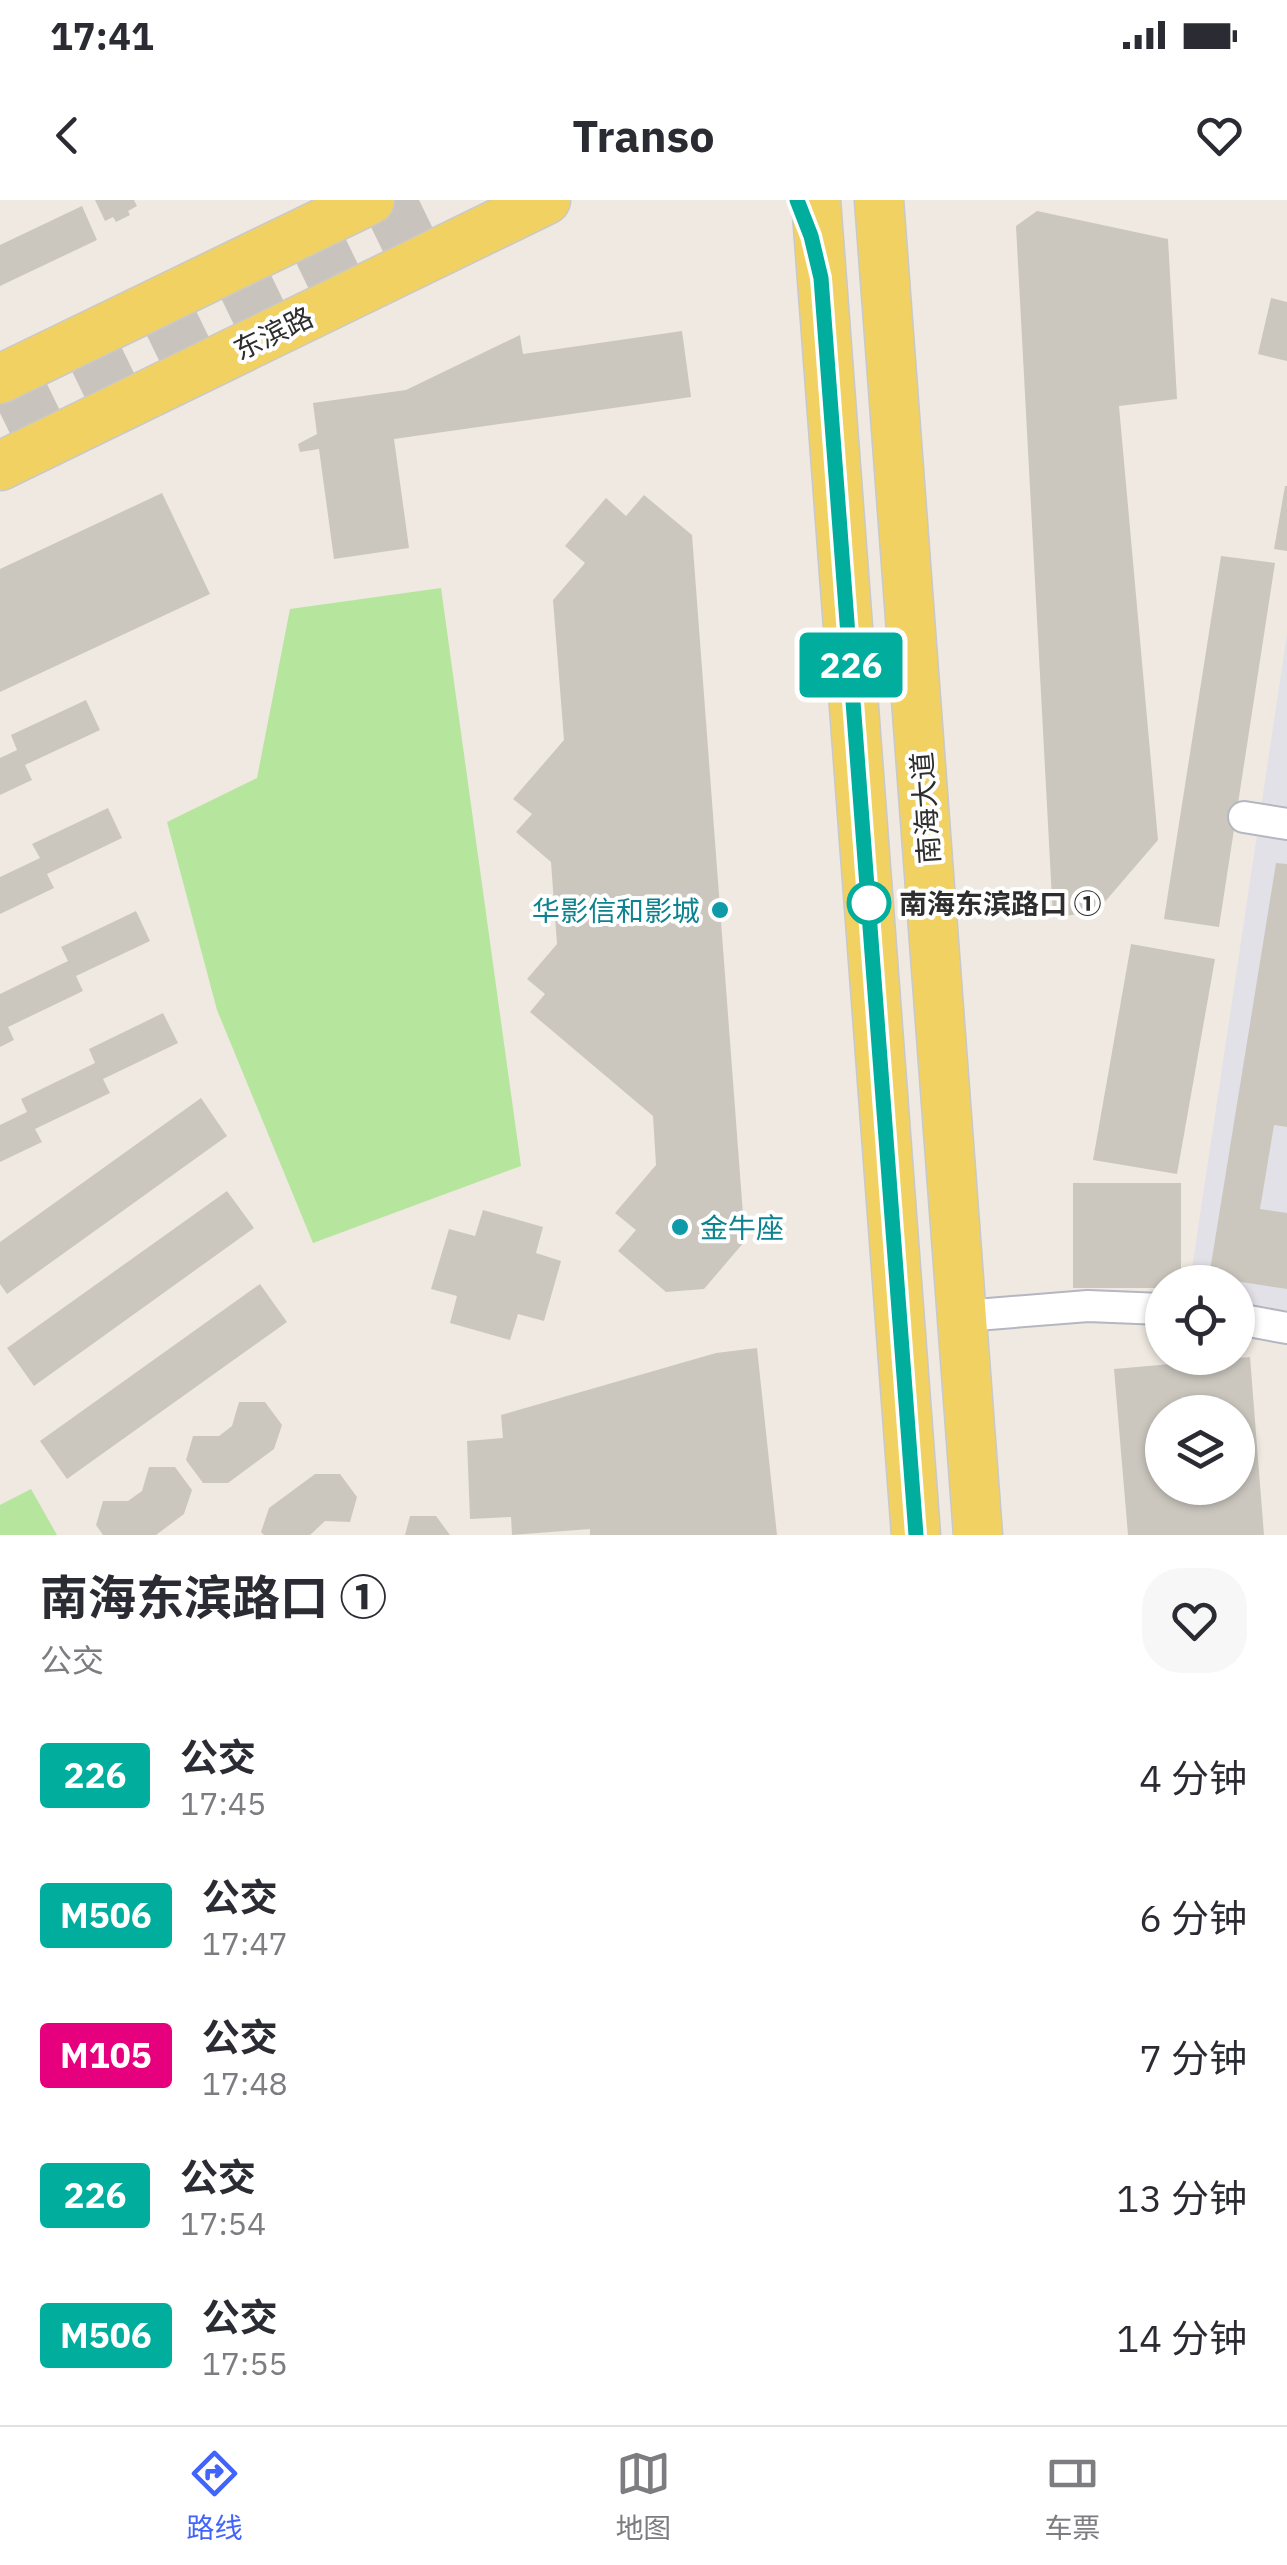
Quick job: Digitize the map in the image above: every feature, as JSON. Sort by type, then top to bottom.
[{"type":"main road","points":[[0,378],[370,200]]},
{"type":"main road","name":"东滨路","points":[[0,466],[546,200]]},
{"type":"main road","points":[[797,200],[821,278]]},
{"type":"main road","points":[[816,200],[916,1535]]},
{"type":"main road","name":"南海大道","points":[[879,200],[978,1535]]},
{"type":"main road","points":[[882,249],[886,223],[898,200]]},
{"type":"street","points":[[1244,817],[1287,824]]},
{"type":"street","points":[[964,1316],[1088,1306],[1145,1308]]},
{"type":"street","points":[[1255,1322],[1287,1328]]},
{"type":"shaded area","points":[[1287,634],[1287,1317],[1255,1310],[1255,1265],[1193,1265]]},
{"type":"green space","points":[[441,588],[521,1166],[313,1243],[217,1010],[167,822],[257,778],[290,609]]},
{"type":"green space","points":[[31,1489],[57,1535],[0,1535],[0,1505]]},
{"type":"building","points":[[95,200],[134,200],[137,206],[116,222],[113,217],[105,221]]},
{"type":"building","points":[[82,206],[97,240],[0,286],[0,245]]},
{"type":"building","points":[[1037,211],[1168,239],[1177,399],[1119,406],[1158,840],[1097,911],[1053,918],[1016,226]]},
{"type":"building","points":[[1271,298],[1287,302],[1287,361],[1258,354]]},
{"type":"building","points":[[682,331],[691,397],[394,439],[409,548],[334,559],[319,449],[300,452],[298,444],[317,434],[313,403],[406,390],[520,335],[523,354]]},
{"type":"building","points":[[1287,486],[1287,551],[1274,549]]},
{"type":"building","points":[[162,493],[210,594],[0,692],[0,569]]},
{"type":"building","points":[[644,495],[692,535],[745,1241],[704,1289],[666,1292],[618,1251],[636,1230],[615,1213],[656,1165],[653,1116],[530,1012],[545,994],[527,979],[557,944],[551,862],[516,832],[532,814],[513,799],[564,740],[553,600],[585,563],[565,546],[606,498],[626,516]]},
{"type":"building","points":[[1221,556],[1275,563],[1219,927],[1164,919]]},
{"type":"building","points":[[86,700],[100,730],[25,765],[32,780],[0,795],[0,758],[17,750],[11,735]]},
{"type":"building","points":[[108,808],[122,838],[47,874],[54,888],[0,914],[0,877],[40,858],[32,844]]},
{"type":"building","points":[[1276,863],[1287,864],[1287,1127],[1274,1125],[1260,1209],[1287,1213],[1287,1289],[1255,1284],[1255,1265],[1211,1265]]},
{"type":"building","points":[[136,911],[150,941],[76,976],[83,991],[8,1027],[14,1040],[0,1047],[0,994],[68,961],[61,947]]},
{"type":"building","points":[[1131,944],[1215,959],[1177,1174],[1093,1160]]},
{"type":"building","points":[[163,1013],[178,1043],[103,1079],[110,1093],[35,1129],[42,1142],[0,1162],[0,1125],[27,1112],[21,1099],[95,1063],[89,1049]]},
{"type":"building","points":[[201,1098],[227,1136],[7,1294],[0,1284],[0,1242]]},
{"type":"building","points":[[1073,1183],[1181,1183],[1181,1265],[1145,1265],[1145,1288],[1073,1288]]},
{"type":"building","points":[[227,1191],[254,1228],[34,1386],[7,1348]]},
{"type":"building","points":[[483,1210],[543,1227],[536,1253],[561,1261],[544,1321],[518,1314],[510,1340],[450,1323],[457,1296],[431,1289],[449,1229],[475,1236]]},
{"type":"building","points":[[260,1284],[287,1322],[67,1479],[40,1441]]},
{"type":"building","points":[[757,1348],[777,1535],[590,1535],[590,1529],[512,1535],[511,1517],[470,1519],[467,1441],[503,1438],[501,1415],[716,1353]]},
{"type":"building","points":[[1145,1366],[1145,1375],[1251,1375],[1253,1395],[1145,1395],[1145,1505],[1255,1505],[1255,1421],[1264,1535],[1128,1535],[1114,1369]]},
{"type":"building","points":[[239,1402],[265,1402],[282,1425],[274,1449],[228,1483],[203,1483],[186,1460],[193,1436],[219,1436],[232,1426]]},
{"type":"building","points":[[149,1467],[175,1467],[192,1490],[184,1514],[156,1535],[103,1535],[96,1525],[103,1501],[128,1501],[142,1491]]},
{"type":"building","points":[[315,1474],[340,1474],[357,1497],[350,1522],[325,1521],[310,1535],[264,1535],[261,1532],[269,1508]]},
{"type":"building","points":[[410,1516],[436,1516],[450,1535],[405,1535]]},
{"type":"tunnel","points":[[0,413],[439,200]]},
{"type":"bus line","name":"226","points":[[797,200],[821,278],[916,1535]]},
{"type":"place","name":"南海东滨路口 ①","points":[[869,903]]},
{"type":"place","name":"华影信和影城","points":[[720,910]]},
{"type":"place","name":"金牛座","points":[[680,1227]]}]
